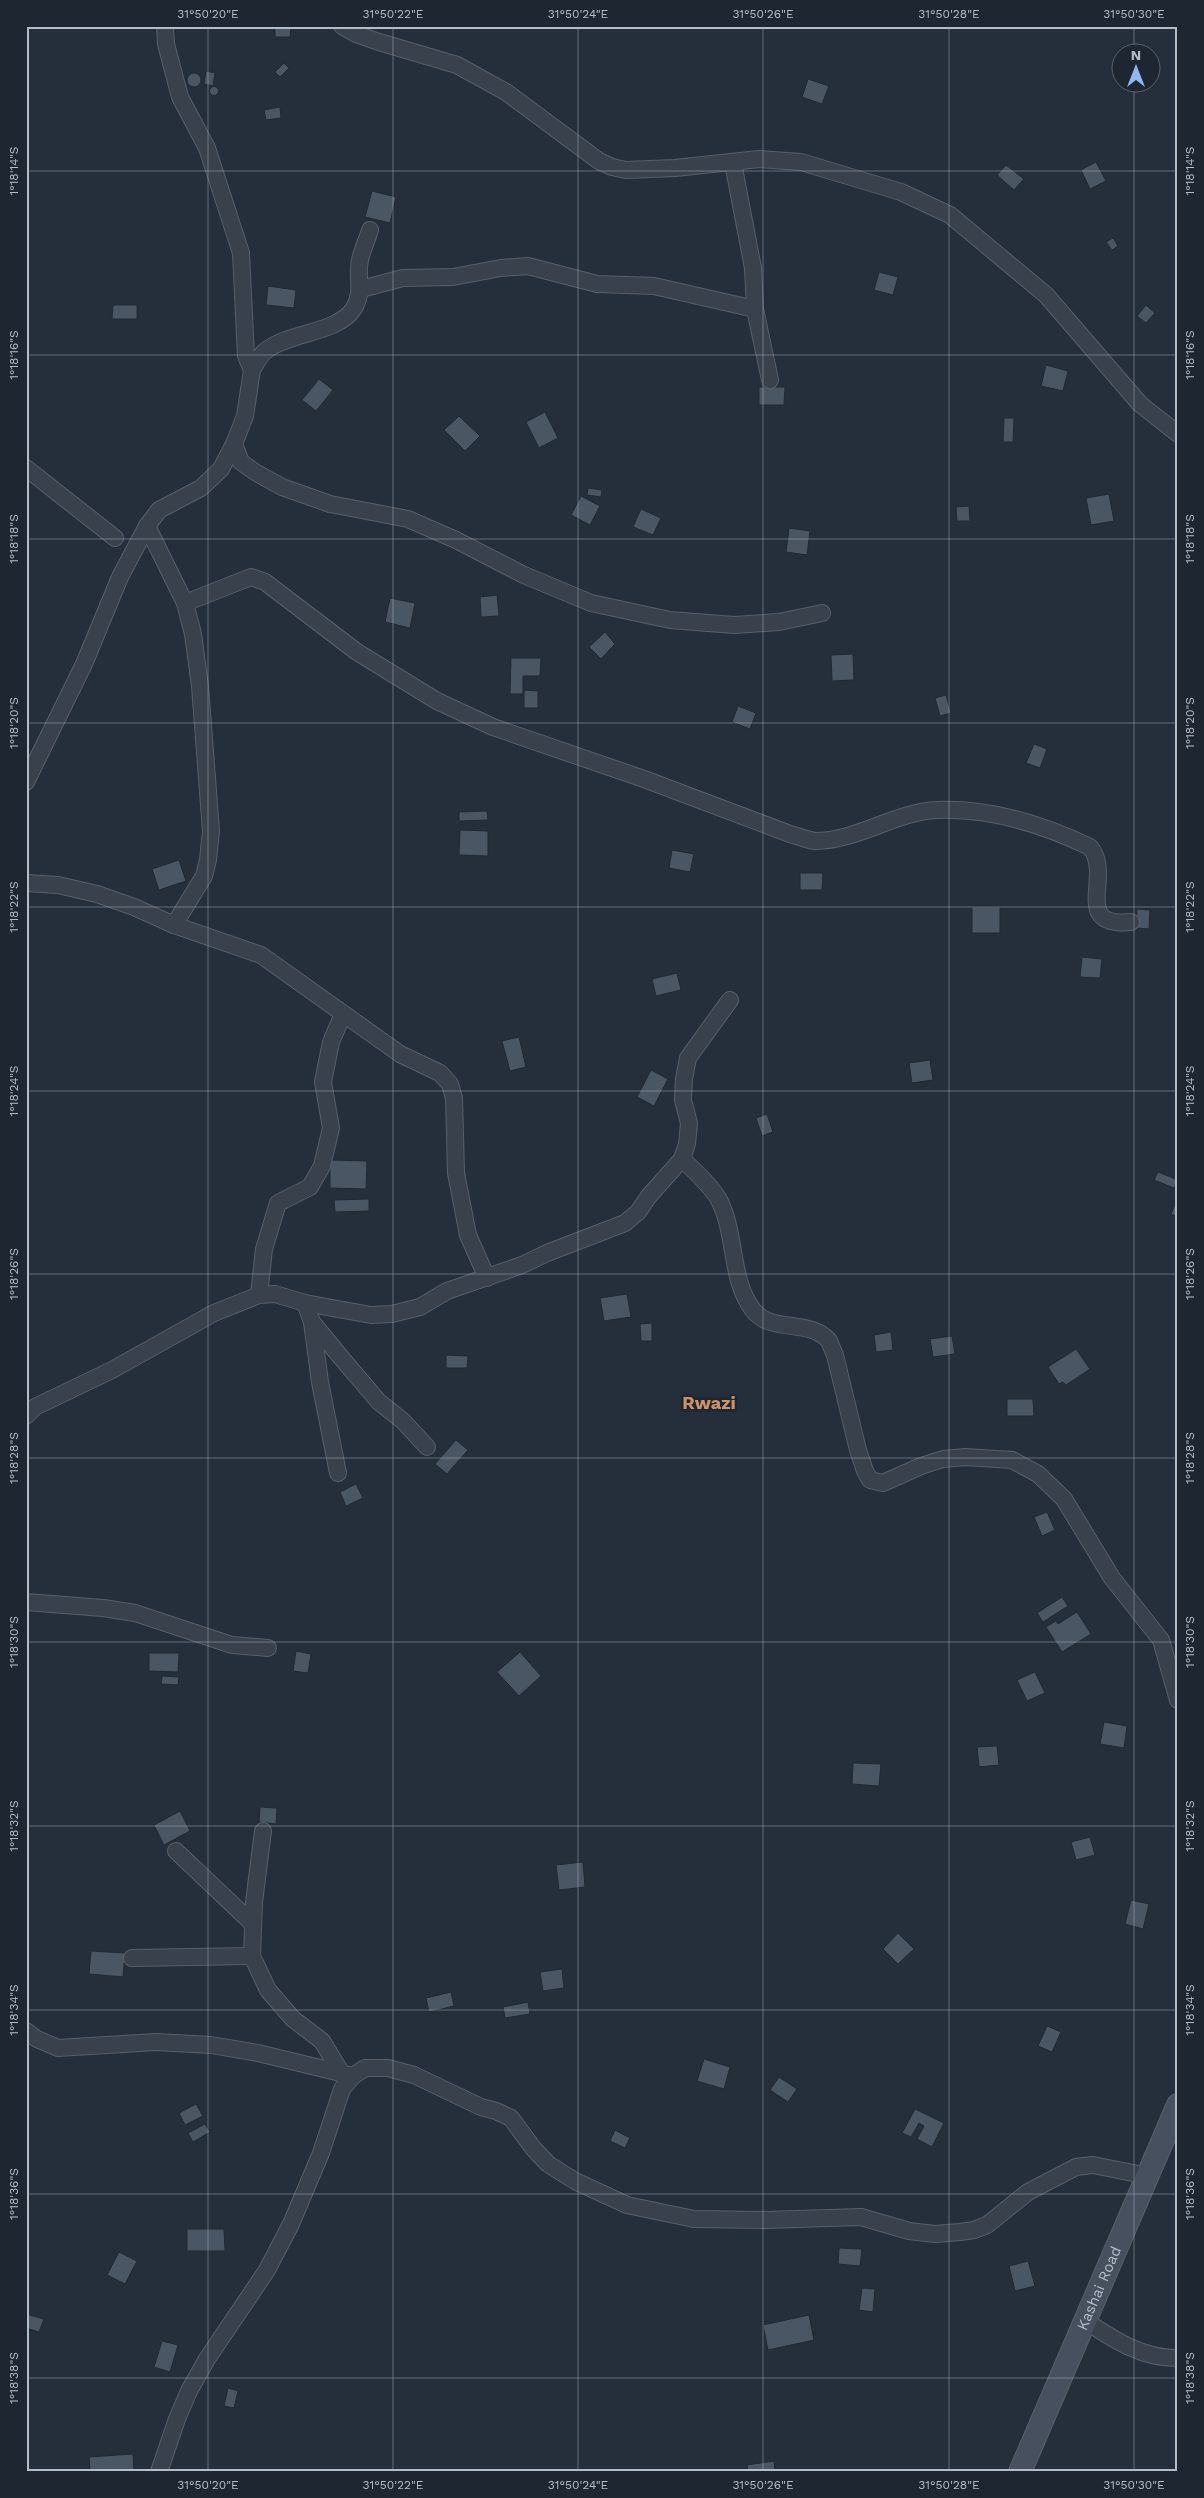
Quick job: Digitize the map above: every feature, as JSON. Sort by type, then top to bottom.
[{"type":"street","points":[[165,26],[166,44],[180,97],[207,148],[241,253],[246,356],[252,370]]},
{"type":"street","points":[[342,26],[371,40],[457,65],[506,92],[599,161],[612,167],[626,170],[665,168],[733,163],[759,159],[801,162],[901,192],[950,215],[1046,295],[1140,404],[1178,434]]},
{"type":"street","points":[[733,163],[753,268],[755,309],[770,380]]},
{"type":"street","points":[[26,782],[84,664],[120,578],[147,526],[159,510],[201,488],[221,469],[234,444],[245,416],[252,370],[266,350],[280,341],[337,324],[354,309],[361,289],[358,276],[360,260],[370,230]]},
{"type":"street","points":[[361,289],[403,278],[453,278],[501,268],[528,266],[597,284],[654,286],[755,309]]},
{"type":"street","points":[[234,444],[241,462],[282,487],[330,504],[408,519],[456,540],[524,575],[591,603],[670,620],[734,625],[779,622],[822,612]]},
{"type":"street","points":[[26,468],[68,503],[115,538]]},
{"type":"street","points":[[147,526],[185,603],[193,634],[200,686],[211,831],[204,876],[174,925]]},
{"type":"street","points":[[185,603],[251,577],[265,582],[357,652],[437,701],[493,727],[644,779],[790,834],[815,841],[842,837],[899,818],[936,810],[1002,815],[1028,822],[1090,847],[1096,854],[1098,862],[1096,905],[1098,913],[1104,920],[1114,924],[1131,922]]},
{"type":"street","points":[[26,883],[58,885],[97,894],[134,907],[174,925],[261,955],[400,1054],[440,1073],[450,1084],[454,1098],[457,1142],[456,1173],[468,1235],[487,1278]]},
{"type":"street","points":[[26,1416],[35,1407],[112,1370],[214,1313],[259,1295],[275,1294],[371,1315],[392,1314],[420,1306],[447,1291],[487,1278],[625,1223],[638,1212],[649,1196],[682,1159],[687,1144],[689,1123],[683,1100],[688,1058],[730,1000]]},
{"type":"street","points":[[259,1295],[264,1249],[278,1203],[310,1187],[322,1166],[331,1128],[323,1082],[331,1042],[343,1014]]},
{"type":"street","points":[[682,1159],[705,1181],[719,1200],[740,1284],[752,1310],[761,1319],[778,1325],[810,1331],[828,1341],[835,1355],[858,1450],[870,1480],[883,1483],[921,1466],[965,1457],[1012,1460],[1038,1474],[1064,1499],[1112,1578],[1161,1640],[1178,1700]]},
{"type":"street","points":[[305,1302],[312,1322],[320,1382],[338,1473]]},
{"type":"street","points":[[312,1322],[379,1402],[403,1421],[427,1447]]},
{"type":"street","points":[[26,1602],[103,1608],[135,1613],[232,1645],[268,1648]]},
{"type":"street","points":[[263,1831],[253,1924],[252,1956],[268,1990],[293,2019],[322,2041],[348,2075]]},
{"type":"street","points":[[176,1850],[253,1924]]},
{"type":"street","points":[[132,1958],[252,1956]]},
{"type":"street","points":[[26,2031],[37,2039],[58,2048],[156,2042],[211,2045],[258,2053],[348,2075],[365,2068],[388,2068],[414,2075],[481,2108],[511,2118],[533,2148],[548,2164],[575,2181],[627,2205],[694,2219],[766,2220],[861,2217],[909,2231],[935,2234],[960,2232],[987,2225],[1028,2192],[1076,2167],[1093,2165],[1148,2176]]},
{"type":"street","points":[[160,2472],[177,2419],[189,2390],[207,2359],[267,2270],[291,2224],[321,2154],[348,2075]]},
{"type":"street","name":"Kashai Road","points":[[1020,2472],[1178,2106]]},
{"type":"street","points":[[1084,2320],[1125,2346],[1162,2358],[1178,2358]]},
{"type":"building","points":[[275,28],[291,28],[290,37],[275,37]]},
{"type":"building","points":[[284,63],[289,68],[280,77],[275,72]]},
{"type":"building","points":[[206,71],[215,73],[213,86],[204,84]]},
{"type":"building","points":[[194,73],[199,75],[201,80],[199,85],[194,87],[189,85],[187,80],[189,75]]},
{"type":"building","points":[[808,79],[829,86],[822,104],[802,97]]},
{"type":"building","points":[[214,86],[219,91],[214,96],[209,91]]},
{"type":"building","points":[[280,107],[281,118],[266,120],[264,110]]},
{"type":"building","points":[[1096,162],[1106,181],[1090,189],[1081,170]]},
{"type":"building","points":[[1006,165],[1024,179],[1014,190],[997,175]]},
{"type":"building","points":[[372,191],[396,197],[390,223],[365,217]]},
{"type":"building","points":[[1113,238],[1118,246],[1112,250],[1106,242]]},
{"type":"building","points":[[879,272],[898,277],[893,295],[874,290]]},
{"type":"building","points":[[268,286],[296,290],[294,308],[266,305]]},
{"type":"building","points":[[113,305],[137,305],[137,319],[112,319]]},
{"type":"building","points":[[1146,305],[1155,313],[1146,323],[1137,316]]},
{"type":"building","points":[[1046,365],[1068,371],[1063,391],[1041,386]]},
{"type":"building","points":[[319,379],[333,390],[316,411],[302,400]]},
{"type":"building","points":[[759,387],[785,387],[784,405],[759,405]]},
{"type":"building","points":[[545,412],[558,438],[539,448],[526,422]]},
{"type":"building","points":[[459,416],[480,436],[465,451],[444,430]]},
{"type":"building","points":[[1004,418],[1014,418],[1013,442],[1003,442]]},
{"type":"building","points":[[588,488],[602,490],[601,497],[587,495]]},
{"type":"building","points":[[1109,494],[1114,521],[1091,525],[1086,498]]},
{"type":"building","points":[[581,496],[600,506],[590,525],[571,515]]},
{"type":"building","points":[[969,506],[970,521],[957,521],[956,507]]},
{"type":"building","points":[[641,509],[661,518],[653,535],[633,527]]},
{"type":"building","points":[[789,528],[810,531],[807,555],[786,552]]},
{"type":"building","points":[[497,595],[499,616],[481,617],[480,597]]},
{"type":"building","points":[[390,598],[415,603],[410,628],[385,622]]},
{"type":"building","points":[[605,632],[615,644],[601,659],[589,647]]},
{"type":"building","points":[[853,654],[854,680],[832,681],[831,655]]},
{"type":"building","points":[[511,658],[541,658],[540,676],[523,676],[523,694],[510,694]]},
{"type":"building","points":[[524,690],[538,691],[538,708],[524,708]]},
{"type":"building","points":[[946,695],[951,713],[940,716],[935,698]]},
{"type":"building","points":[[738,706],[756,713],[750,729],[732,722]]},
{"type":"building","points":[[1034,744],[1047,749],[1040,768],[1026,763]]},
{"type":"building","points":[[487,811],[488,820],[459,821],[459,812]]},
{"type":"building","points":[[460,830],[488,831],[488,856],[459,855]]},
{"type":"building","points":[[672,850],[694,854],[690,872],[669,868]]},
{"type":"building","points":[[179,860],[186,881],[159,890],[152,869]]},
{"type":"building","points":[[800,873],[823,873],[822,890],[800,890]]},
{"type":"building","points":[[972,907],[1000,907],[1000,933],[972,933]]},
{"type":"building","points":[[1137,909],[1150,910],[1149,929],[1136,928]]},
{"type":"building","points":[[1082,957],[1102,959],[1100,978],[1080,977]]},
{"type":"building","points":[[677,973],[681,990],[656,996],[652,979]]},
{"type":"building","points":[[519,1037],[526,1067],[510,1071],[502,1041]]},
{"type":"building","points":[[930,1060],[933,1080],[912,1083],[909,1063]]},
{"type":"building","points":[[651,1070],[668,1079],[654,1106],[637,1097]]},
{"type":"building","points":[[767,1114],[773,1132],[762,1136],[756,1118]]},
{"type":"building","points":[[330,1160],[367,1161],[366,1189],[330,1188]]},
{"type":"building","points":[[1158,1172],[1178,1180],[1174,1188],[1154,1180]]},
{"type":"building","points":[[1178,1197],[1178,1217],[1171,1214]]},
{"type":"building","points":[[369,1199],[369,1211],[335,1212],[334,1200]]},
{"type":"building","points":[[627,1294],[631,1317],[604,1321],[600,1298]]},
{"type":"building","points":[[652,1323],[652,1341],[641,1341],[640,1324]]},
{"type":"building","points":[[891,1332],[893,1350],[876,1352],[874,1335]]},
{"type":"building","points":[[952,1336],[955,1354],[933,1357],[930,1339]]},
{"type":"building","points":[[1076,1349],[1090,1369],[1066,1385],[1063,1382],[1059,1384],[1048,1367]]},
{"type":"building","points":[[446,1355],[468,1356],[467,1368],[446,1368]]},
{"type":"building","points":[[1007,1399],[1033,1399],[1034,1416],[1007,1416]]},
{"type":"building","points":[[456,1440],[468,1450],[447,1474],[435,1464]]},
{"type":"building","points":[[356,1484],[363,1498],[346,1506],[340,1492]]},
{"type":"building","points":[[1047,1512],[1055,1530],[1042,1536],[1034,1517]]},
{"type":"building","points":[[1062,1597],[1068,1606],[1043,1622],[1037,1613]]},
{"type":"building","points":[[1077,1612],[1091,1634],[1062,1652],[1046,1627],[1056,1621],[1058,1624]]},
{"type":"building","points":[[296,1651],[311,1654],[308,1673],[293,1671]]},
{"type":"building","points":[[520,1652],[541,1676],[519,1696],[497,1672]]},
{"type":"building","points":[[149,1653],[179,1653],[178,1672],[149,1671]]},
{"type":"building","points":[[1035,1672],[1045,1693],[1027,1701],[1017,1680]]},
{"type":"building","points":[[162,1676],[179,1677],[178,1685],[161,1684]]},
{"type":"building","points":[[1104,1722],[1127,1726],[1124,1748],[1100,1744]]},
{"type":"building","points":[[997,1746],[999,1765],[979,1767],[977,1747]]},
{"type":"building","points":[[853,1763],[881,1764],[879,1786],[852,1784]]},
{"type":"building","points":[[260,1807],[277,1808],[276,1824],[259,1822]]},
{"type":"building","points":[[180,1811],[190,1831],[164,1845],[154,1825]]},
{"type":"building","points":[[1090,1837],[1095,1855],[1076,1860],[1071,1842]]},
{"type":"building","points":[[583,1862],[585,1887],[559,1890],[556,1865]]},
{"type":"building","points":[[1131,1900],[1149,1904],[1143,1929],[1125,1924]]},
{"type":"building","points":[[898,1933],[914,1949],[898,1964],[883,1949]]},
{"type":"building","points":[[91,1951],[125,1953],[123,1977],[89,1974]]},
{"type":"building","points":[[562,1969],[564,1988],[543,1991],[540,1972]]},
{"type":"building","points":[[451,1992],[454,2006],[429,2012],[426,1998]]},
{"type":"building","points":[[528,2002],[530,2014],[505,2018],[503,2007]]},
{"type":"building","points":[[1047,2026],[1061,2032],[1052,2052],[1038,2046]]},
{"type":"building","points":[[704,2059],[730,2067],[724,2089],[697,2081]]},
{"type":"building","points":[[779,2077],[797,2089],[788,2102],[770,2090]]},
{"type":"building","points":[[196,2104],[203,2116],[185,2125],[179,2113]]},
{"type":"building","points":[[915,2109],[944,2123],[932,2147],[917,2139],[924,2126],[919,2123],[911,2137],[902,2133]]},
{"type":"building","points":[[205,2124],[210,2132],[193,2142],[188,2133]]},
{"type":"building","points":[[615,2130],[630,2138],[625,2148],[610,2141]]},
{"type":"building","points":[[187,2229],[224,2229],[225,2251],[187,2251]]},
{"type":"building","points":[[839,2248],[862,2249],[860,2266],[838,2264]]},
{"type":"building","points":[[119,2252],[137,2261],[125,2284],[107,2275]]},
{"type":"building","points":[[1028,2261],[1035,2286],[1015,2291],[1009,2266]]},
{"type":"building","points":[[862,2288],[875,2289],[873,2312],[859,2310]]},
{"type":"building","points":[[26,2314],[44,2319],[39,2332],[26,2328]]},
{"type":"building","points":[[809,2315],[814,2340],[768,2350],[763,2325]]},
{"type":"building","points":[[162,2341],[178,2345],[170,2372],[154,2367]]},
{"type":"building","points":[[228,2388],[238,2391],[234,2408],[224,2406]]},
{"type":"building","points":[[133,2454],[134,2472],[87,2472],[90,2471],[89,2457]]},
{"type":"building","points":[[774,2461],[775,2472],[748,2472],[747,2465]]},
{"type":"district","name":"Rwazi","points":[[709,1403]]}]
